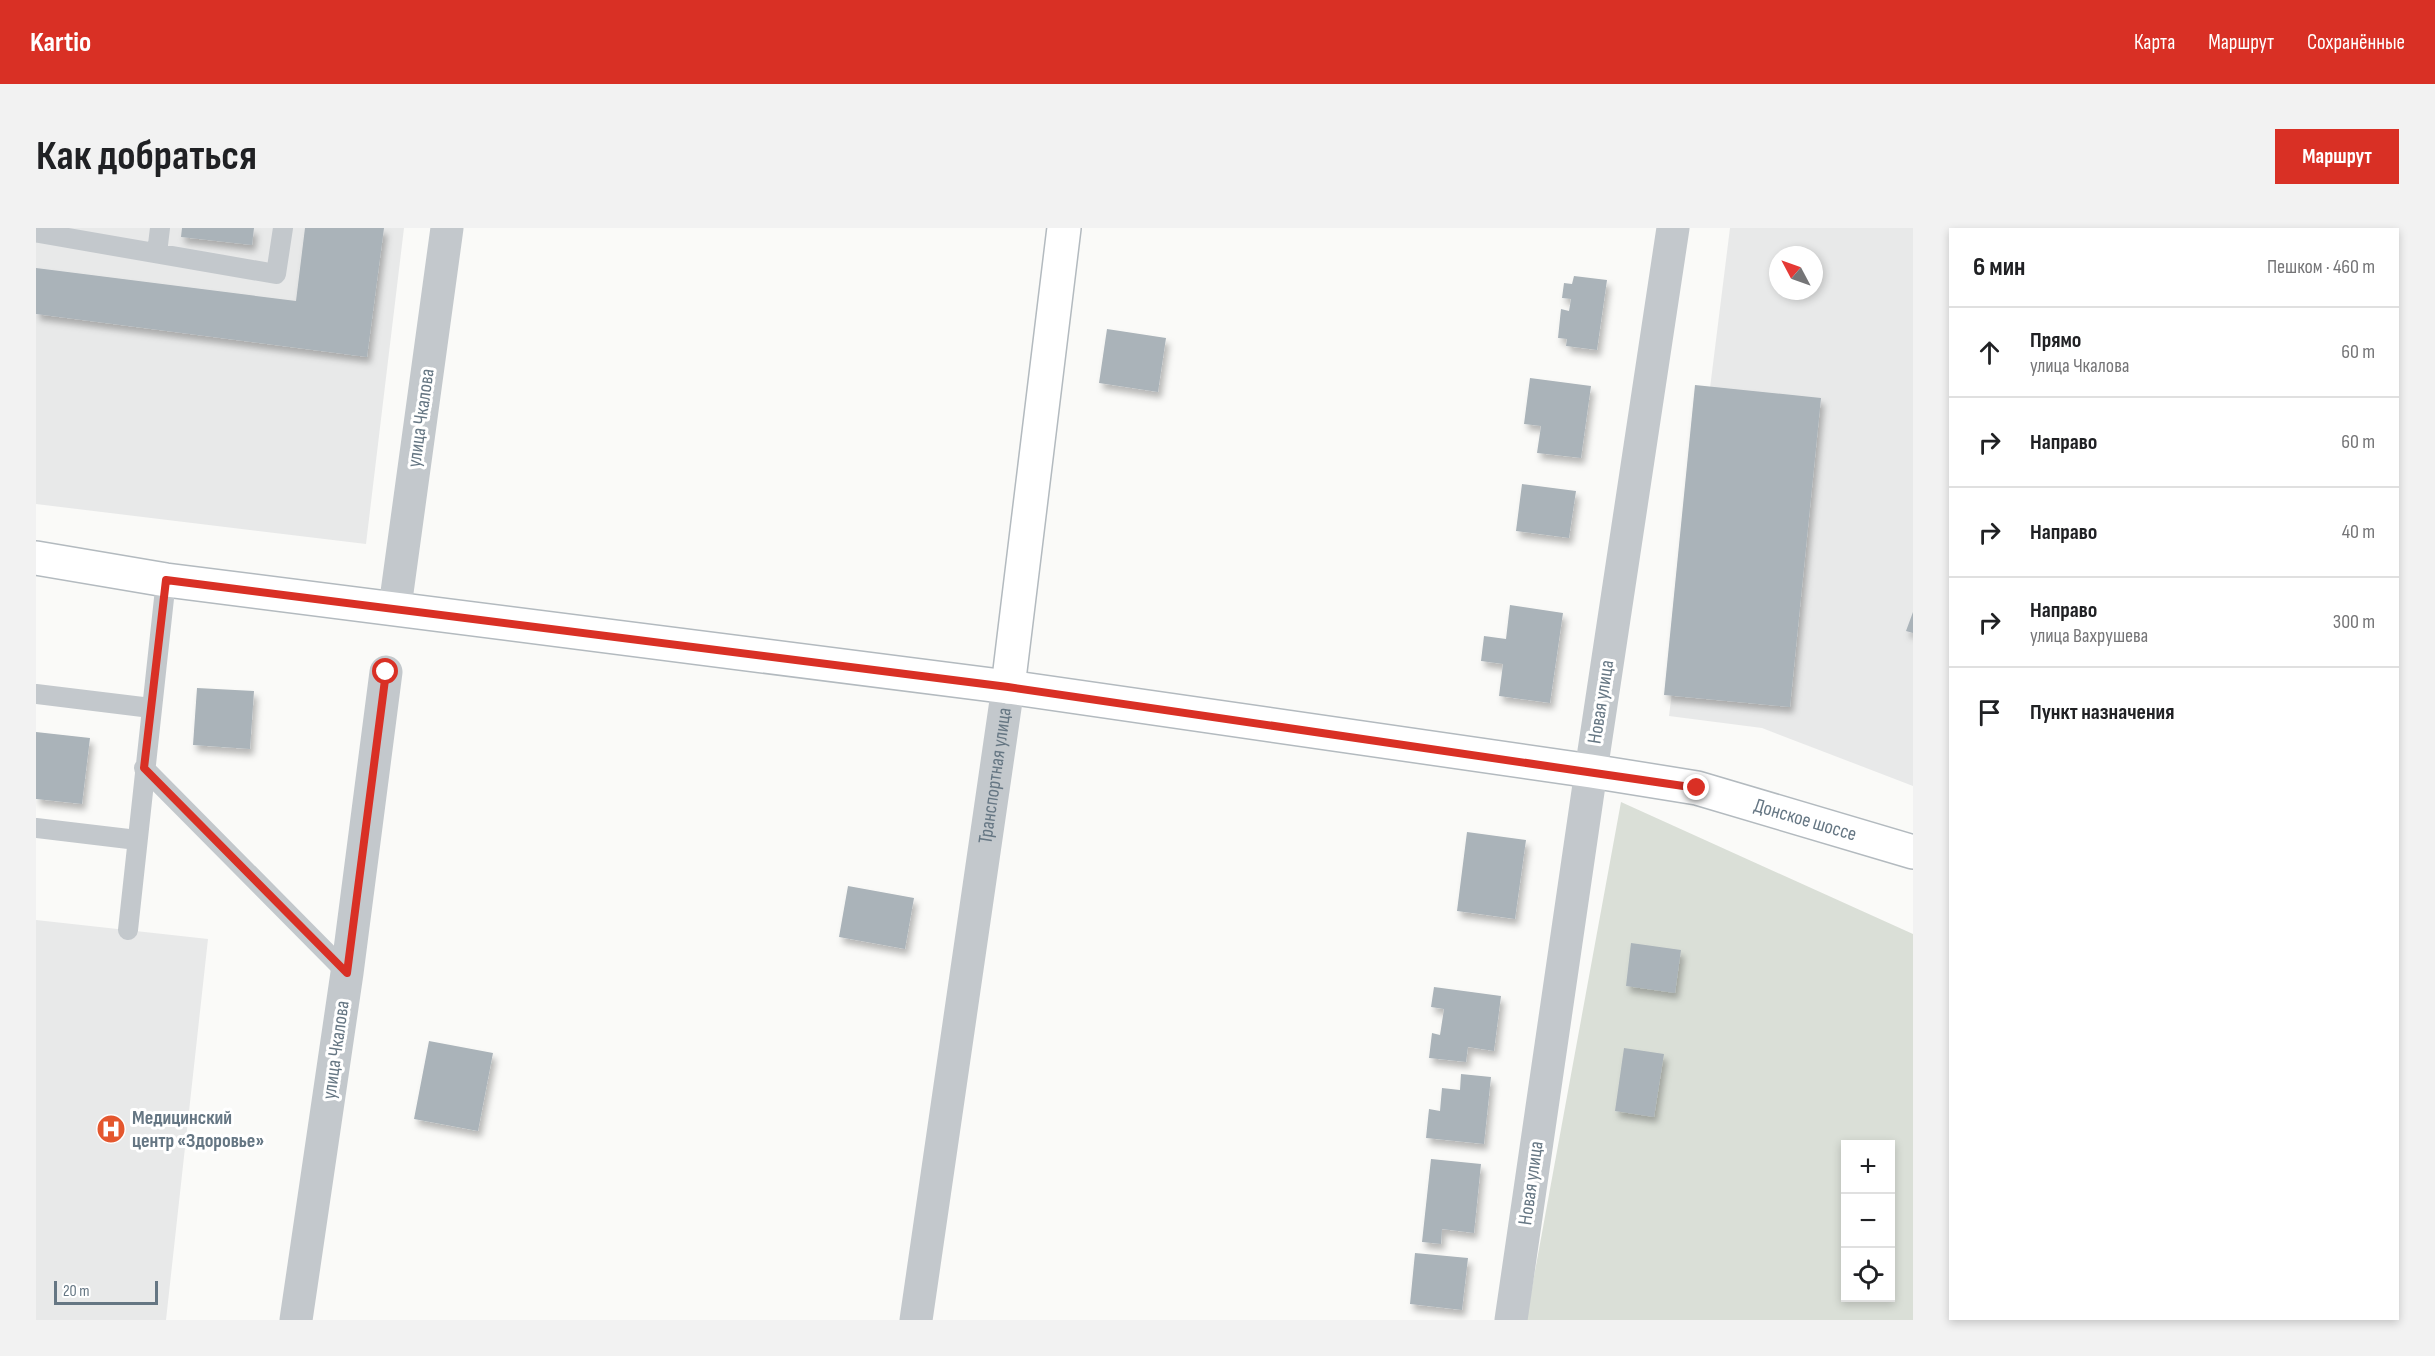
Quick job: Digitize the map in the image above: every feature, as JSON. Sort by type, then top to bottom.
[{"type":"main road","name":"Транспортная улица","points":[[1008,687],[1064,228]]},
{"type":"main road","name":"Донское шоссе","points":[[36,558],[166,580],[395,607],[1008,687],[1591,771],[1697,788],[1913,852]]},
{"type":"street","name":"улица Чкалова","points":[[395,607],[447,228]]},
{"type":"street","name":"Новая улица","points":[[1511,1320],[1673,228]]},
{"type":"street","name":"улица Чкалова","points":[[296,1320],[347,973],[386,672]]},
{"type":"street","name":"Транспортная улица","points":[[916,1320],[1008,687]]},
{"type":"lane","points":[[39,228],[39,233],[276,274],[283,228]]},
{"type":"lane","points":[[157,253],[160,228]]},
{"type":"lane","points":[[128,930],[166,580]]},
{"type":"lane","points":[[36,694],[151,708]]},
{"type":"lane","points":[[144,768],[347,973]]},
{"type":"lane","points":[[36,828],[137,840]]},
{"type":"shaded area","points":[[36,228],[404,228],[366,544],[36,504]]},
{"type":"shaded area","points":[[1730,228],[1913,228],[1913,786],[1762,728],[1669,716]]},
{"type":"shaded area","points":[[1621,802],[1913,934],[1913,1320],[1526,1320]]},
{"type":"shaded area","name":"Медицинский центр «Здоровье»","points":[[36,920],[208,939],[166,1320],[36,1320]]},
{"type":"building","points":[[182,228],[254,228],[252,245],[181,237]]},
{"type":"building","points":[[305,228],[384,228],[367,357],[36,314],[36,268],[296,301]]},
{"type":"building","points":[[1574,276],[1607,280],[1597,350],[1566,346],[1567,339],[1558,338],[1561,309],[1569,311],[1571,299],[1562,298],[1564,283],[1572,284]]},
{"type":"building","points":[[1107,329],[1166,338],[1158,392],[1099,383]]},
{"type":"building","points":[[1530,378],[1591,386],[1581,458],[1537,453],[1541,426],[1524,424]]},
{"type":"building","points":[[1695,385],[1821,398],[1790,707],[1664,695]]},
{"type":"building","points":[[1522,484],[1576,491],[1569,538],[1516,531]]},
{"type":"building","points":[[1510,605],[1563,613],[1550,703],[1499,696],[1503,664],[1481,661],[1484,636],[1506,639]]},
{"type":"building","points":[[1913,612],[1913,633],[1906,631]]},
{"type":"building","points":[[197,688],[254,691],[250,749],[193,745]]},
{"type":"building","points":[[36,732],[90,738],[82,804],[36,799]]},
{"type":"building","points":[[1467,832],[1526,840],[1515,919],[1457,911]]},
{"type":"building","points":[[848,886],[914,898],[905,949],[839,937]]},
{"type":"building","points":[[1631,943],[1681,950],[1675,993],[1626,986]]},
{"type":"building","points":[[1434,987],[1501,996],[1494,1051],[1468,1047],[1466,1062],[1429,1058],[1432,1033],[1440,1035],[1444,1009],[1431,1007]]},
{"type":"building","points":[[429,1041],[493,1053],[478,1131],[414,1119]]},
{"type":"building","points":[[1624,1048],[1664,1054],[1654,1117],[1615,1111]]},
{"type":"building","points":[[1461,1074],[1491,1077],[1484,1144],[1426,1138],[1429,1109],[1440,1111],[1442,1088],[1460,1090]]},
{"type":"building","points":[[1431,1159],[1481,1164],[1474,1233],[1442,1229],[1441,1244],[1422,1242]]},
{"type":"building","points":[[1415,1253],[1468,1258],[1462,1310],[1410,1304]]},
{"type":"place","name":"Медицинский центр «Здоровье»","points":[[111,1129]]},
{"type":"route","points":[[386,672],[347,973],[144,768],[166,580],[395,607],[1008,687],[1697,788]]}]
